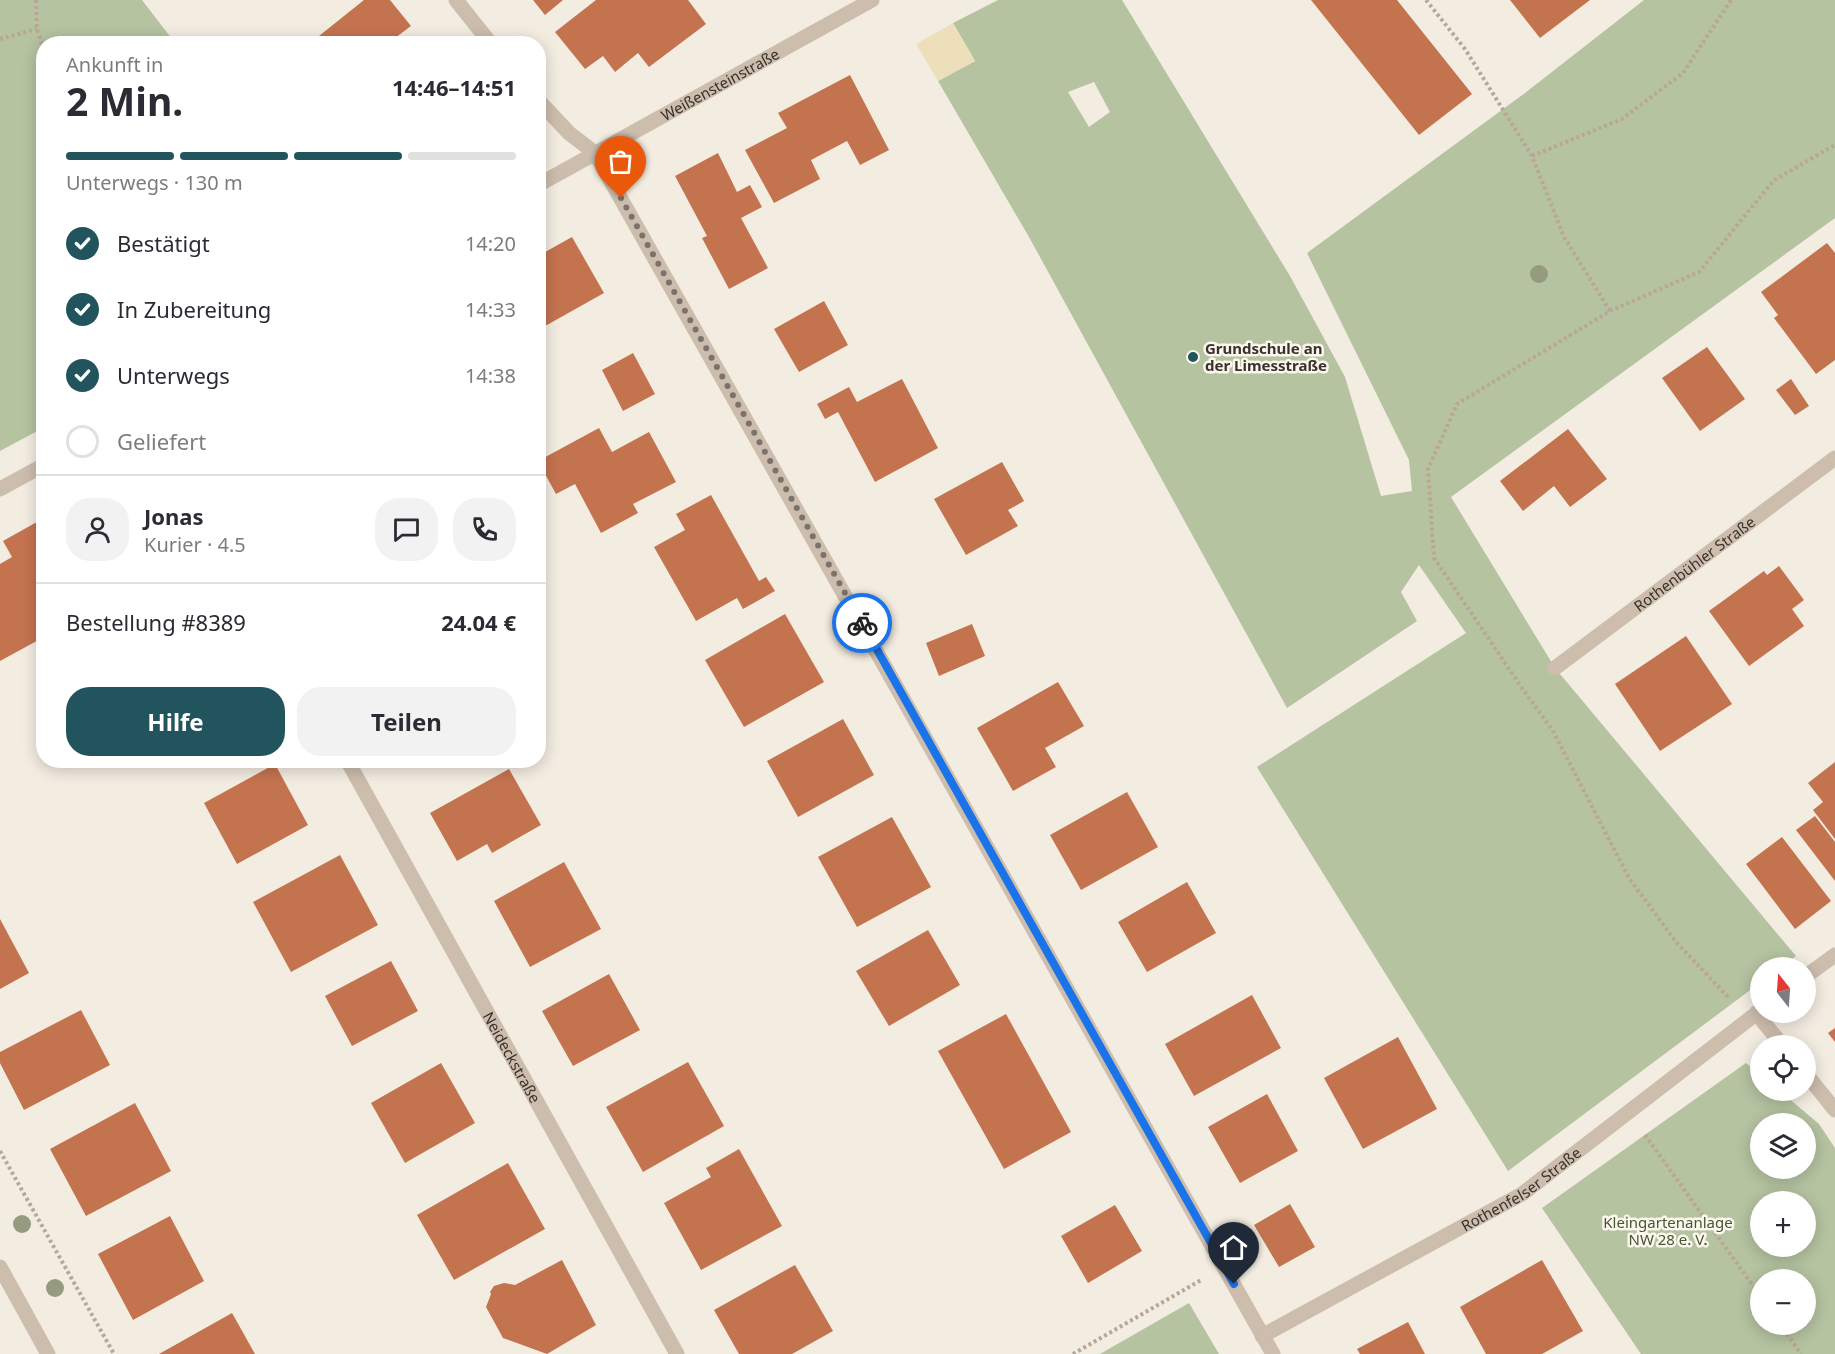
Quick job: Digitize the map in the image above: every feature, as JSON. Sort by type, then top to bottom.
[{"type":"street","points":[[456,0],[485,36]]},
{"type":"street","name":"Weißensteinstraße","points":[[546,181],[872,0]]},
{"type":"street","points":[[546,109],[569,133],[596,153],[1273,1354]]},
{"type":"street","name":"Rothenbühler Straße","points":[[1555,668],[1835,458]]},
{"type":"street","points":[[0,489],[36,469]]},
{"type":"street","name":"Neideckstraße","points":[[351,768],[677,1354]]},
{"type":"street","points":[[1816,969],[1835,955]]},
{"type":"street","name":"Rothenfelser Straße","points":[[1263,1336],[1522,1194],[1750,1019]]},
{"type":"street","points":[[1816,1086],[1835,1110]]},
{"type":"street","points":[[0,1267],[48,1354]]},
{"type":"path","points":[[36,0],[39,36]]},
{"type":"path","points":[[1426,0],[1465,49],[1532,156],[1564,237],[1610,311]]},
{"type":"path","points":[[1532,156],[1622,119],[1683,73],[1731,0]]},
{"type":"path","points":[[0,39],[37,29]]},
{"type":"path","points":[[1735,1005],[1676,942],[1629,878],[1553,730],[1434,558],[1428,469],[1457,404],[1610,311],[1699,272],[1774,180],[1835,145]]},
{"type":"path","points":[[1645,1135],[1750,1282]]},
{"type":"path","points":[[0,1151],[114,1354]]},
{"type":"path","points":[[1074,1354],[1225,1266]]},
{"type":"path","points":[[1788,1335],[1801,1354]]},
{"type":"green space","points":[[0,0],[142,0],[170,36],[36,36],[36,432],[0,451]]},
{"type":"green space","points":[[998,0],[1122,0],[1290,276],[1345,377],[1381,496],[1412,491],[1409,460],[1307,253],[1525,93],[1644,0],[1835,0],[1835,218],[1451,497],[1555,668],[1796,956],[1750,957],[1750,990],[1508,1171],[1257,767],[1466,633],[1419,565],[1401,592],[1417,621],[1287,708],[1029,237],[938,81],[975,61],[953,23]],"holes":[[[1094,82],[1110,112],[1089,127],[1068,92]]]},
{"type":"green space","name":"Kleingartenanlage NW 28 e. V.","points":[[1746,1063],[1750,1066],[1750,1101],[1792,1101],[1806,1113],[1750,1113],[1750,1179],[1816,1179],[1816,1121],[1835,1148],[1835,1354],[1641,1354],[1542,1208]]},
{"type":"green space","points":[[1189,1303],[1219,1354],[1100,1354]]},
{"type":"sand","points":[[953,23],[975,61],[938,81],[916,44]]},
{"type":"building","points":[[364,0],[390,0],[411,26],[398,36],[319,36]]},
{"type":"building","points":[[533,0],[563,0],[545,15]]},
{"type":"building","points":[[596,0],[688,0],[706,24],[649,67],[638,53],[615,72],[603,56],[585,69],[555,32]]},
{"type":"building","points":[[1311,0],[1397,0],[1472,94],[1419,135]]},
{"type":"building","points":[[1510,0],[1590,0],[1540,38]]},
{"type":"building","points":[[850,75],[889,150],[860,165],[847,141],[811,160],[820,179],[774,203],[745,150],[787,128],[778,113]]},
{"type":"building","points":[[718,153],[737,192],[750,185],[762,207],[741,218],[768,268],[729,289],[702,238],[707,236],[675,176]]},
{"type":"building","points":[[572,237],[604,293],[546,326],[546,252]]},
{"type":"building","points":[[1827,243],[1835,253],[1835,360],[1816,374],[1774,318],[1778,315],[1761,292]]},
{"type":"building","points":[[824,301],[848,345],[799,372],[774,329]]},
{"type":"building","points":[[1707,347],[1745,399],[1700,431],[1662,378]]},
{"type":"building","points":[[633,353],[655,394],[623,411],[602,370]]},
{"type":"building","points":[[902,379],[938,448],[875,482],[838,412],[825,419],[817,404],[849,387],[857,402]]},
{"type":"building","points":[[1791,379],[1809,406],[1795,415],[1776,390]]},
{"type":"building","points":[[599,428],[612,452],[649,432],[676,482],[633,504],[638,513],[601,533],[575,484],[556,494],[546,476],[546,457]]},
{"type":"building","points":[[1568,429],[1607,479],[1570,507],[1554,486],[1523,511],[1500,481]]},
{"type":"building","points":[[1002,462],[1024,501],[1008,510],[1018,526],[966,555],[934,499]]},
{"type":"building","points":[[711,495],[759,581],[766,577],[775,591],[743,609],[737,598],[696,621],[654,547],[685,530],[676,514]]},
{"type":"building","points":[[36,522],[36,641],[0,661],[0,564],[12,557],[3,541]]},
{"type":"building","points":[[1779,566],[1804,600],[1792,609],[1804,626],[1749,666],[1709,611],[1764,571],[1767,575]]},
{"type":"building","points":[[785,614],[824,682],[744,727],[705,660]]},
{"type":"building","points":[[972,624],[985,656],[939,676],[926,643]]},
{"type":"building","points":[[1686,636],[1732,704],[1660,751],[1615,684]]},
{"type":"building","points":[[1058,682],[1084,726],[1045,748],[1056,767],[1013,791],[977,728]]},
{"type":"building","points":[[843,719],[874,775],[798,817],[767,761]]},
{"type":"building","points":[[1835,762],[1835,839],[1813,810],[1823,802],[1808,783]]},
{"type":"building","points":[[268,768],[277,768],[308,825],[237,864],[204,803]]},
{"type":"building","points":[[509,769],[541,825],[492,853],[487,844],[457,861],[430,813]]},
{"type":"building","points":[[1127,792],[1158,847],[1081,890],[1050,835]]},
{"type":"building","points":[[1815,816],[1835,842],[1835,881],[1796,830]]},
{"type":"building","points":[[892,817],[931,887],[857,927],[818,857]]},
{"type":"building","points":[[1782,837],[1831,901],[1795,929],[1746,864]]},
{"type":"building","points":[[340,855],[378,925],[291,972],[253,902]]},
{"type":"building","points":[[564,862],[601,929],[530,967],[494,901]]},
{"type":"building","points":[[1187,882],[1216,933],[1147,972],[1118,922]]},
{"type":"building","points":[[0,919],[29,973],[0,989]]},
{"type":"building","points":[[928,930],[960,985],[889,1026],[856,971]]},
{"type":"building","points":[[391,961],[418,1011],[352,1046],[325,996]]},
{"type":"building","points":[[609,974],[640,1030],[573,1066],[542,1011]]},
{"type":"building","points":[[1252,995],[1281,1048],[1194,1096],[1165,1044]]},
{"type":"building","points":[[81,1010],[110,1065],[24,1110],[0,1063],[0,1052]]},
{"type":"building","points":[[1006,1014],[1071,1132],[1004,1169],[938,1051]]},
{"type":"building","points":[[1835,1028],[1835,1042],[1828,1033]]},
{"type":"building","points":[[1398,1037],[1437,1109],[1363,1149],[1324,1078]]},
{"type":"building","points":[[688,1062],[724,1126],[643,1172],[606,1107]]},
{"type":"building","points":[[441,1063],[475,1123],[405,1163],[371,1103]]},
{"type":"building","points":[[1267,1094],[1298,1151],[1240,1183],[1208,1127]]},
{"type":"building","points":[[135,1103],[171,1171],[86,1216],[50,1149]]},
{"type":"building","points":[[739,1149],[782,1226],[701,1270],[664,1203],[711,1177],[706,1168]]},
{"type":"building","points":[[508,1163],[545,1229],[454,1280],[417,1215]]},
{"type":"building","points":[[1290,1204],[1315,1247],[1279,1267],[1254,1225]]},
{"type":"building","points":[[1115,1205],[1142,1251],[1088,1283],[1061,1236]]},
{"type":"building","points":[[170,1216],[204,1281],[133,1320],[98,1254]]},
{"type":"building","points":[[562,1260],[596,1325],[547,1354],[503,1338],[486,1307],[494,1286],[504,1283],[515,1285]]},
{"type":"building","points":[[1542,1260],[1583,1331],[1542,1354],[1486,1354],[1460,1307]]},
{"type":"building","points":[[795,1265],[833,1331],[792,1354],[739,1354],[714,1310]]},
{"type":"building","points":[[232,1313],[255,1354],[159,1354]]},
{"type":"building","points":[[1408,1322],[1425,1354],[1360,1354],[1357,1349]]},
{"type":"way so far","points":[[621,198],[862,623]]},
{"type":"place","name":"Grundschule an der Limesstraße","points":[[1193,357]]},
{"type":"route","points":[[862,623],[1234,1284]]}]
